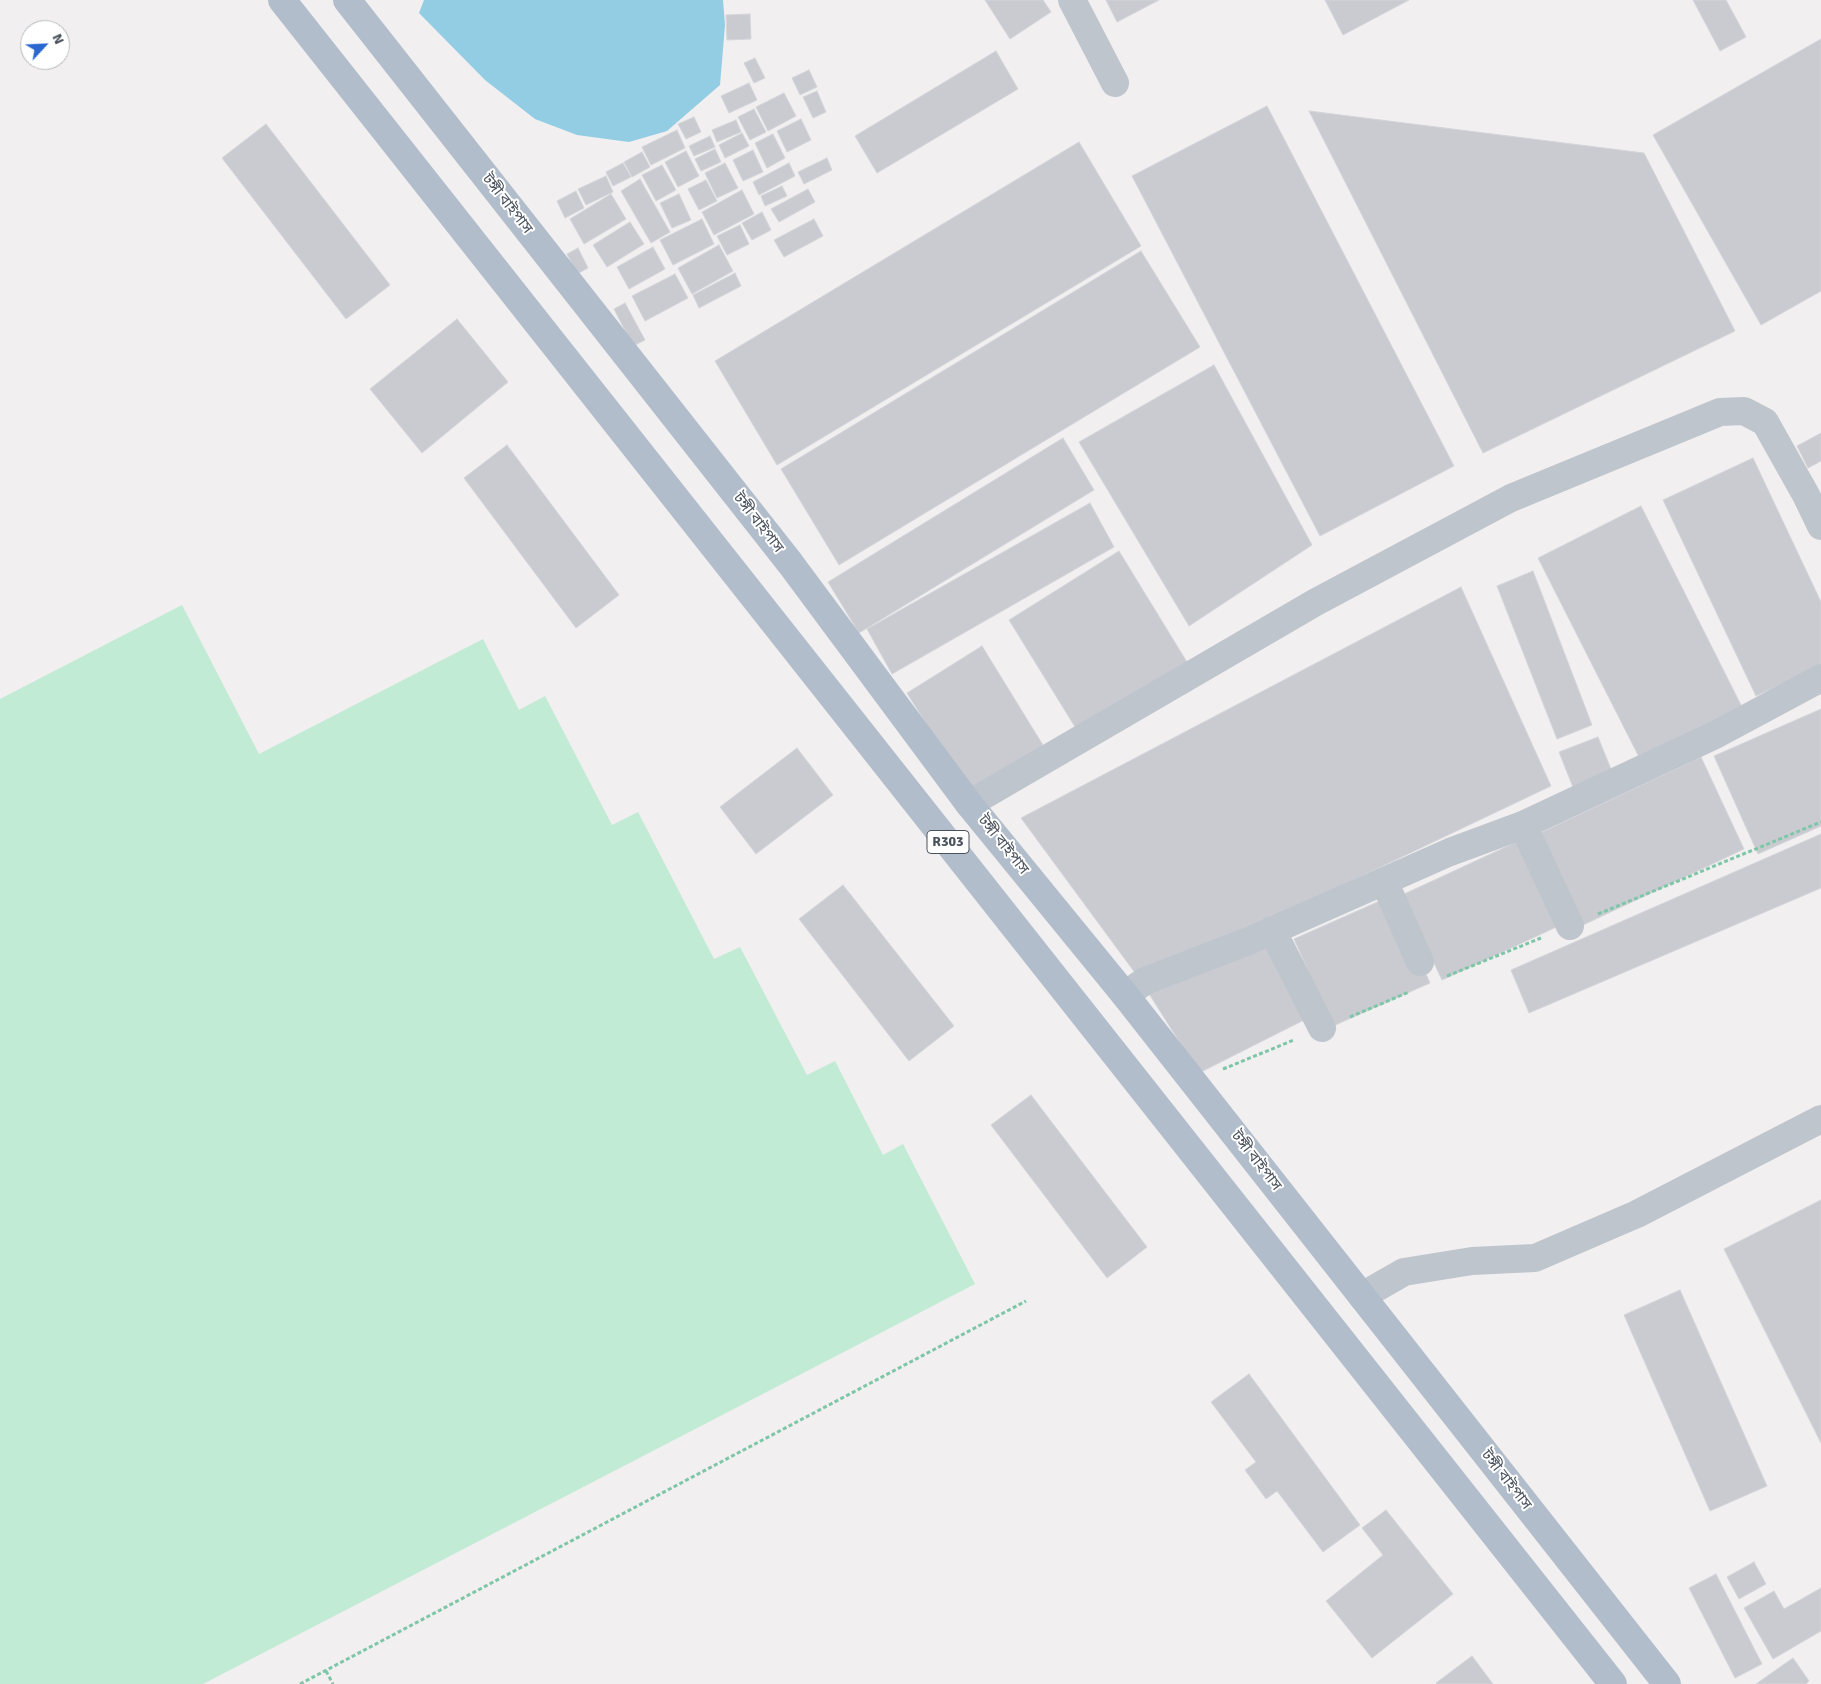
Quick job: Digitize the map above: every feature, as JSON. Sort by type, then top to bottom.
[{"type":"main road","name":"R303","points":[[282,0],[1613,1684]]},
{"type":"main road","name":"টঙ্গী বাইপাস","points":[[347,0],[790,563],[969,804],[1125,994],[1667,1684]]},
{"type":"lane","points":[[1072,0],[1115,83]]},
{"type":"lane","points":[[969,804],[1316,602],[1511,498],[1720,412],[1744,411],[1765,422],[1821,526]]},
{"type":"lane","points":[[1125,994],[1145,981],[1272,930],[1450,852],[1523,825],[1717,734],[1821,678]]},
{"type":"lane","points":[[1523,825],[1570,926]]},
{"type":"lane","points":[[1384,881],[1420,962]]},
{"type":"lane","points":[[1272,930],[1322,1028]]},
{"type":"lane","points":[[1362,1296],[1404,1272],[1472,1261],[1535,1258],[1637,1214],[1821,1119]]},
{"type":"path","points":[[1442,979],[1821,822]]},
{"type":"path","points":[[1194,1082],[1414,990]]},
{"type":"path","points":[[300,1684],[1026,1301]]},
{"type":"path","points":[[326,1671],[333,1684]]},
{"type":"green space","points":[[182,605],[259,754],[483,639],[519,710],[545,696],[612,825],[638,812],[714,959],[740,947],[807,1075],[835,1061],[883,1155],[903,1144],[975,1284],[203,1684],[0,1684],[0,699]]},
{"type":"water","points":[[424,0],[723,0],[725,25],[720,85],[667,131],[629,142],[577,135],[535,119],[485,80],[419,13]]},
{"type":"building","points":[[985,0],[1043,0],[1051,12],[1010,39]]},
{"type":"building","points":[[1106,0],[1159,0],[1117,22]]},
{"type":"building","points":[[1325,0],[1409,0],[1343,35]]},
{"type":"building","points":[[1693,0],[1726,0],[1746,37],[1720,51]]},
{"type":"building","points":[[750,14],[751,39],[727,40],[726,15]]},
{"type":"building","points":[[1821,39],[1821,291],[1761,325],[1653,135]]},
{"type":"building","points":[[996,51],[1018,89],[877,173],[855,136]]},
{"type":"building","points":[[755,58],[765,78],[754,83],[744,63]]},
{"type":"building","points":[[809,70],[817,87],[800,95],[792,78]]},
{"type":"building","points":[[749,83],[757,100],[729,113],[721,96]]},
{"type":"building","points":[[817,91],[826,112],[813,118],[803,97]]},
{"type":"building","points":[[784,93],[796,116],[768,131],[756,107]]},
{"type":"building","points":[[1267,106],[1454,466],[1320,536],[1132,176]]},
{"type":"building","points":[[754,109],[766,132],[750,140],[738,117]]},
{"type":"building","points":[[1309,111],[1644,153],[1735,331],[1483,453]]},
{"type":"building","points":[[694,117],[701,132],[686,139],[678,124]]},
{"type":"building","points":[[801,119],[811,140],[787,152],[777,131]]},
{"type":"building","points":[[736,120],[741,132],[717,142],[712,130]]},
{"type":"building","points":[[266,124],[390,285],[346,319],[222,158]]},
{"type":"building","points":[[677,130],[685,148],[651,165],[642,147]]},
{"type":"building","points":[[742,133],[749,146],[725,158],[719,145]]},
{"type":"building","points":[[773,134],[785,158],[767,168],[755,143]]},
{"type":"building","points":[[710,136],[715,147],[694,156],[689,146]]},
{"type":"building","points":[[1079,142],[1141,246],[777,465],[715,361]]},
{"type":"building","points":[[715,149],[721,162],[701,171],[695,159]]},
{"type":"building","points":[[753,150],[763,172],[743,181],[733,160]]},
{"type":"building","points":[[686,151],[699,176],[678,187],[665,162]]},
{"type":"building","points":[[642,152],[650,167],[632,177],[624,162]]},
{"type":"building","points":[[827,158],[832,170],[804,184],[798,172]]},
{"type":"building","points":[[623,163],[631,177],[613,186],[606,172]]},
{"type":"building","points":[[725,163],[738,188],[717,198],[705,173]]},
{"type":"building","points":[[789,163],[795,176],[759,195],[753,182]]},
{"type":"building","points":[[662,165],[676,190],[656,201],[642,175]]},
{"type":"building","points":[[606,176],[613,192],[586,205],[578,189]]},
{"type":"building","points":[[640,179],[670,232],[651,243],[621,191]]},
{"type":"building","points":[[706,180],[717,201],[699,210],[688,189]]},
{"type":"building","points":[[782,186],[787,196],[765,206],[761,196]]},
{"type":"building","points":[[808,189],[815,202],[779,222],[771,209]]},
{"type":"building","points":[[742,190],[754,214],[714,235],[702,212]]},
{"type":"building","points":[[576,191],[584,208],[565,218],[557,201]]},
{"type":"building","points":[[611,194],[626,219],[584,244],[570,219]]},
{"type":"building","points":[[679,194],[691,220],[672,228],[660,203]]},
{"type":"building","points":[[762,212],[771,230],[752,240],[742,223]]},
{"type":"building","points":[[702,219],[714,244],[673,265],[660,240]]},
{"type":"building","points":[[814,219],[823,236],[784,257],[774,240]]},
{"type":"building","points":[[630,222],[644,244],[607,267],[593,245]]},
{"type":"building","points":[[740,225],[749,244],[727,255],[717,236]]},
{"type":"building","points":[[719,245],[733,271],[692,294],[678,268]]},
{"type":"building","points":[[653,247],[665,269],[629,289],[617,267]]},
{"type":"building","points":[[578,248],[588,268],[577,274],[567,254]]},
{"type":"building","points":[[1141,251],[1200,347],[839,565],[781,469]]},
{"type":"building","points":[[735,273],[741,286],[699,308],[693,295]]},
{"type":"building","points":[[675,274],[688,298],[645,321],[632,296]]},
{"type":"building","points":[[625,303],[645,340],[633,346],[614,309]]},
{"type":"building","points":[[457,319],[508,382],[422,453],[370,389]]},
{"type":"building","points":[[1214,365],[1312,545],[1189,626],[1079,442]]},
{"type":"building","points":[[1821,433],[1821,461],[1808,468],[1797,446]]},
{"type":"building","points":[[1063,438],[1094,490],[859,633],[828,582]]},
{"type":"building","points":[[507,445],[619,595],[576,628],[464,478]]},
{"type":"building","points":[[1753,458],[1821,602],[1821,666],[1756,696],[1663,500]]},
{"type":"building","points":[[1090,503],[1114,547],[892,674],[867,629]]},
{"type":"building","points":[[1641,506],[1742,707],[1640,759],[1538,558]]},
{"type":"building","points":[[1119,551],[1190,667],[1080,735],[1009,620]]},
{"type":"building","points":[[1533,571],[1592,725],[1557,739],[1497,586]]},
{"type":"building","points":[[1461,587],[1551,786],[1141,981],[1021,818]]},
{"type":"building","points":[[982,646],[1046,750],[971,796],[907,693]]},
{"type":"building","points":[[1821,709],[1821,826],[1758,854],[1714,756]]},
{"type":"building","points":[[1598,737],[1615,779],[1576,795],[1559,752]]},
{"type":"building","points":[[797,748],[833,795],[756,854],[720,807]]},
{"type":"building","points":[[1701,757],[1744,849],[1581,926],[1538,834]]},
{"type":"building","points":[[1821,834],[1821,888],[1529,1013],[1511,970]]},
{"type":"building","points":[[1523,839],[1563,924],[1442,980],[1402,895]]},
{"type":"building","points":[[843,885],[954,1026],[909,1061],[799,919]]},
{"type":"building","points":[[1391,896],[1430,983],[1333,1026],[1294,939]]},
{"type":"building","points":[[1268,933],[1310,1017],[1199,1073],[1146,989]]},
{"type":"building","points":[[1031,1095],[1147,1247],[1107,1278],[991,1125]]},
{"type":"building","points":[[1821,1200],[1821,1443],[1724,1249]]},
{"type":"building","points":[[1680,1290],[1767,1486],[1710,1511],[1624,1315]]},
{"type":"building","points":[[1249,1374],[1360,1525],[1323,1552],[1277,1491],[1266,1499],[1245,1470],[1256,1462],[1211,1402]]},
{"type":"building","points":[[1386,1510],[1453,1594],[1372,1658],[1326,1601],[1383,1555],[1362,1528]]},
{"type":"building","points":[[1754,1562],[1766,1584],[1739,1599],[1727,1577]]},
{"type":"building","points":[[1716,1574],[1762,1664],[1735,1678],[1689,1588]]},
{"type":"building","points":[[1821,1588],[1821,1631],[1773,1659],[1744,1608],[1774,1591],[1784,1609]]},
{"type":"building","points":[[1472,1656],[1493,1684],[1436,1683]]},
{"type":"building","points":[[1793,1658],[1809,1681],[1806,1684],[1756,1684]]}]
